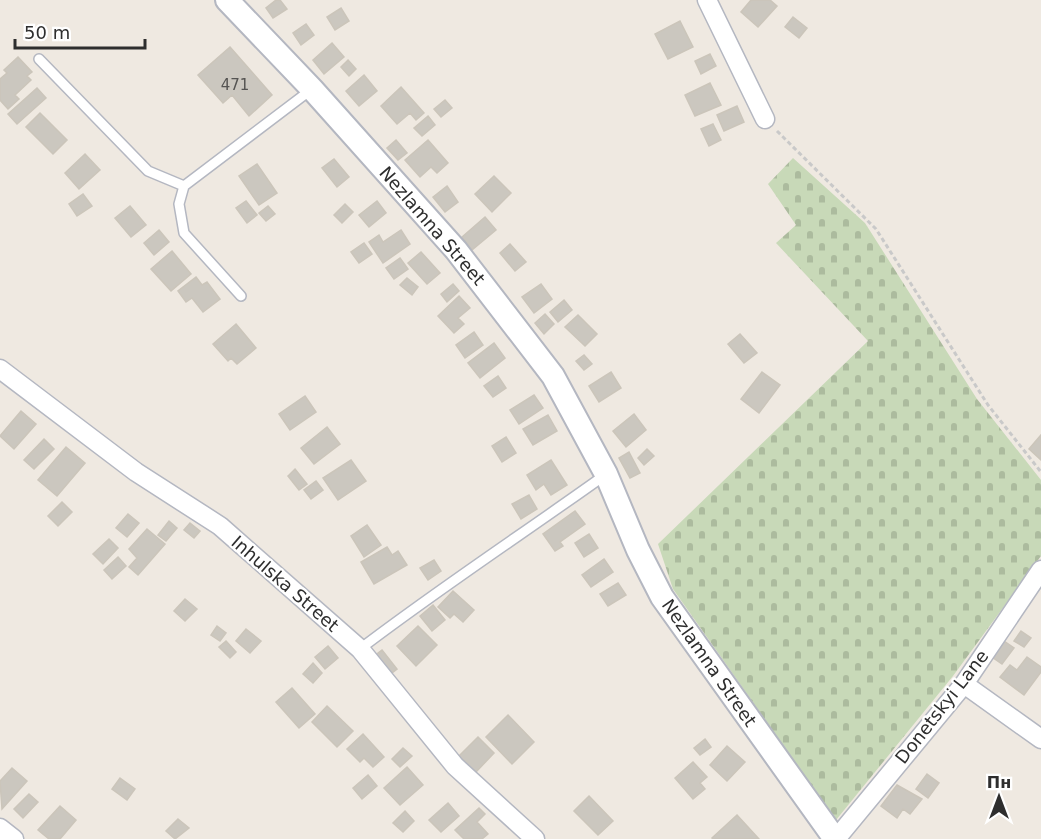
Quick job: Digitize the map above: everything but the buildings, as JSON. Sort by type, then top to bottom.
[{"type":"street","name":"Nezlamna Street","points":[[227,0],[312,89],[456,250],[553,376],[606,474],[638,550],[662,597],[836,839]]},
{"type":"street","points":[[707,0],[728,49],[765,119]]},
{"type":"street","name":"Inhulska Street","points":[[0,369],[135,472],[220,526],[360,649],[455,766],[535,839]]},
{"type":"street","name":"Donetskyi Lane","points":[[836,839],[964,684],[1041,570]]},
{"type":"street","points":[[964,684],[1041,739]]},
{"type":"street","points":[[0,828],[14,839]]},
{"type":"lane","points":[[39,59],[148,171],[184,186]]},
{"type":"lane","points":[[241,296],[184,232],[178,204],[184,186],[312,89]]},
{"type":"lane","points":[[360,649],[428,597],[490,557],[606,474]]},
{"type":"path","points":[[765,119],[876,229],[906,274],[938,330],[988,405],[1041,472]]},
{"type":"green space","points":[[793,158],[865,223],[977,399],[1041,480],[1041,556],[953,676],[836,820],[673,589],[658,544],[868,341],[776,243],[796,225],[768,184]]}]
